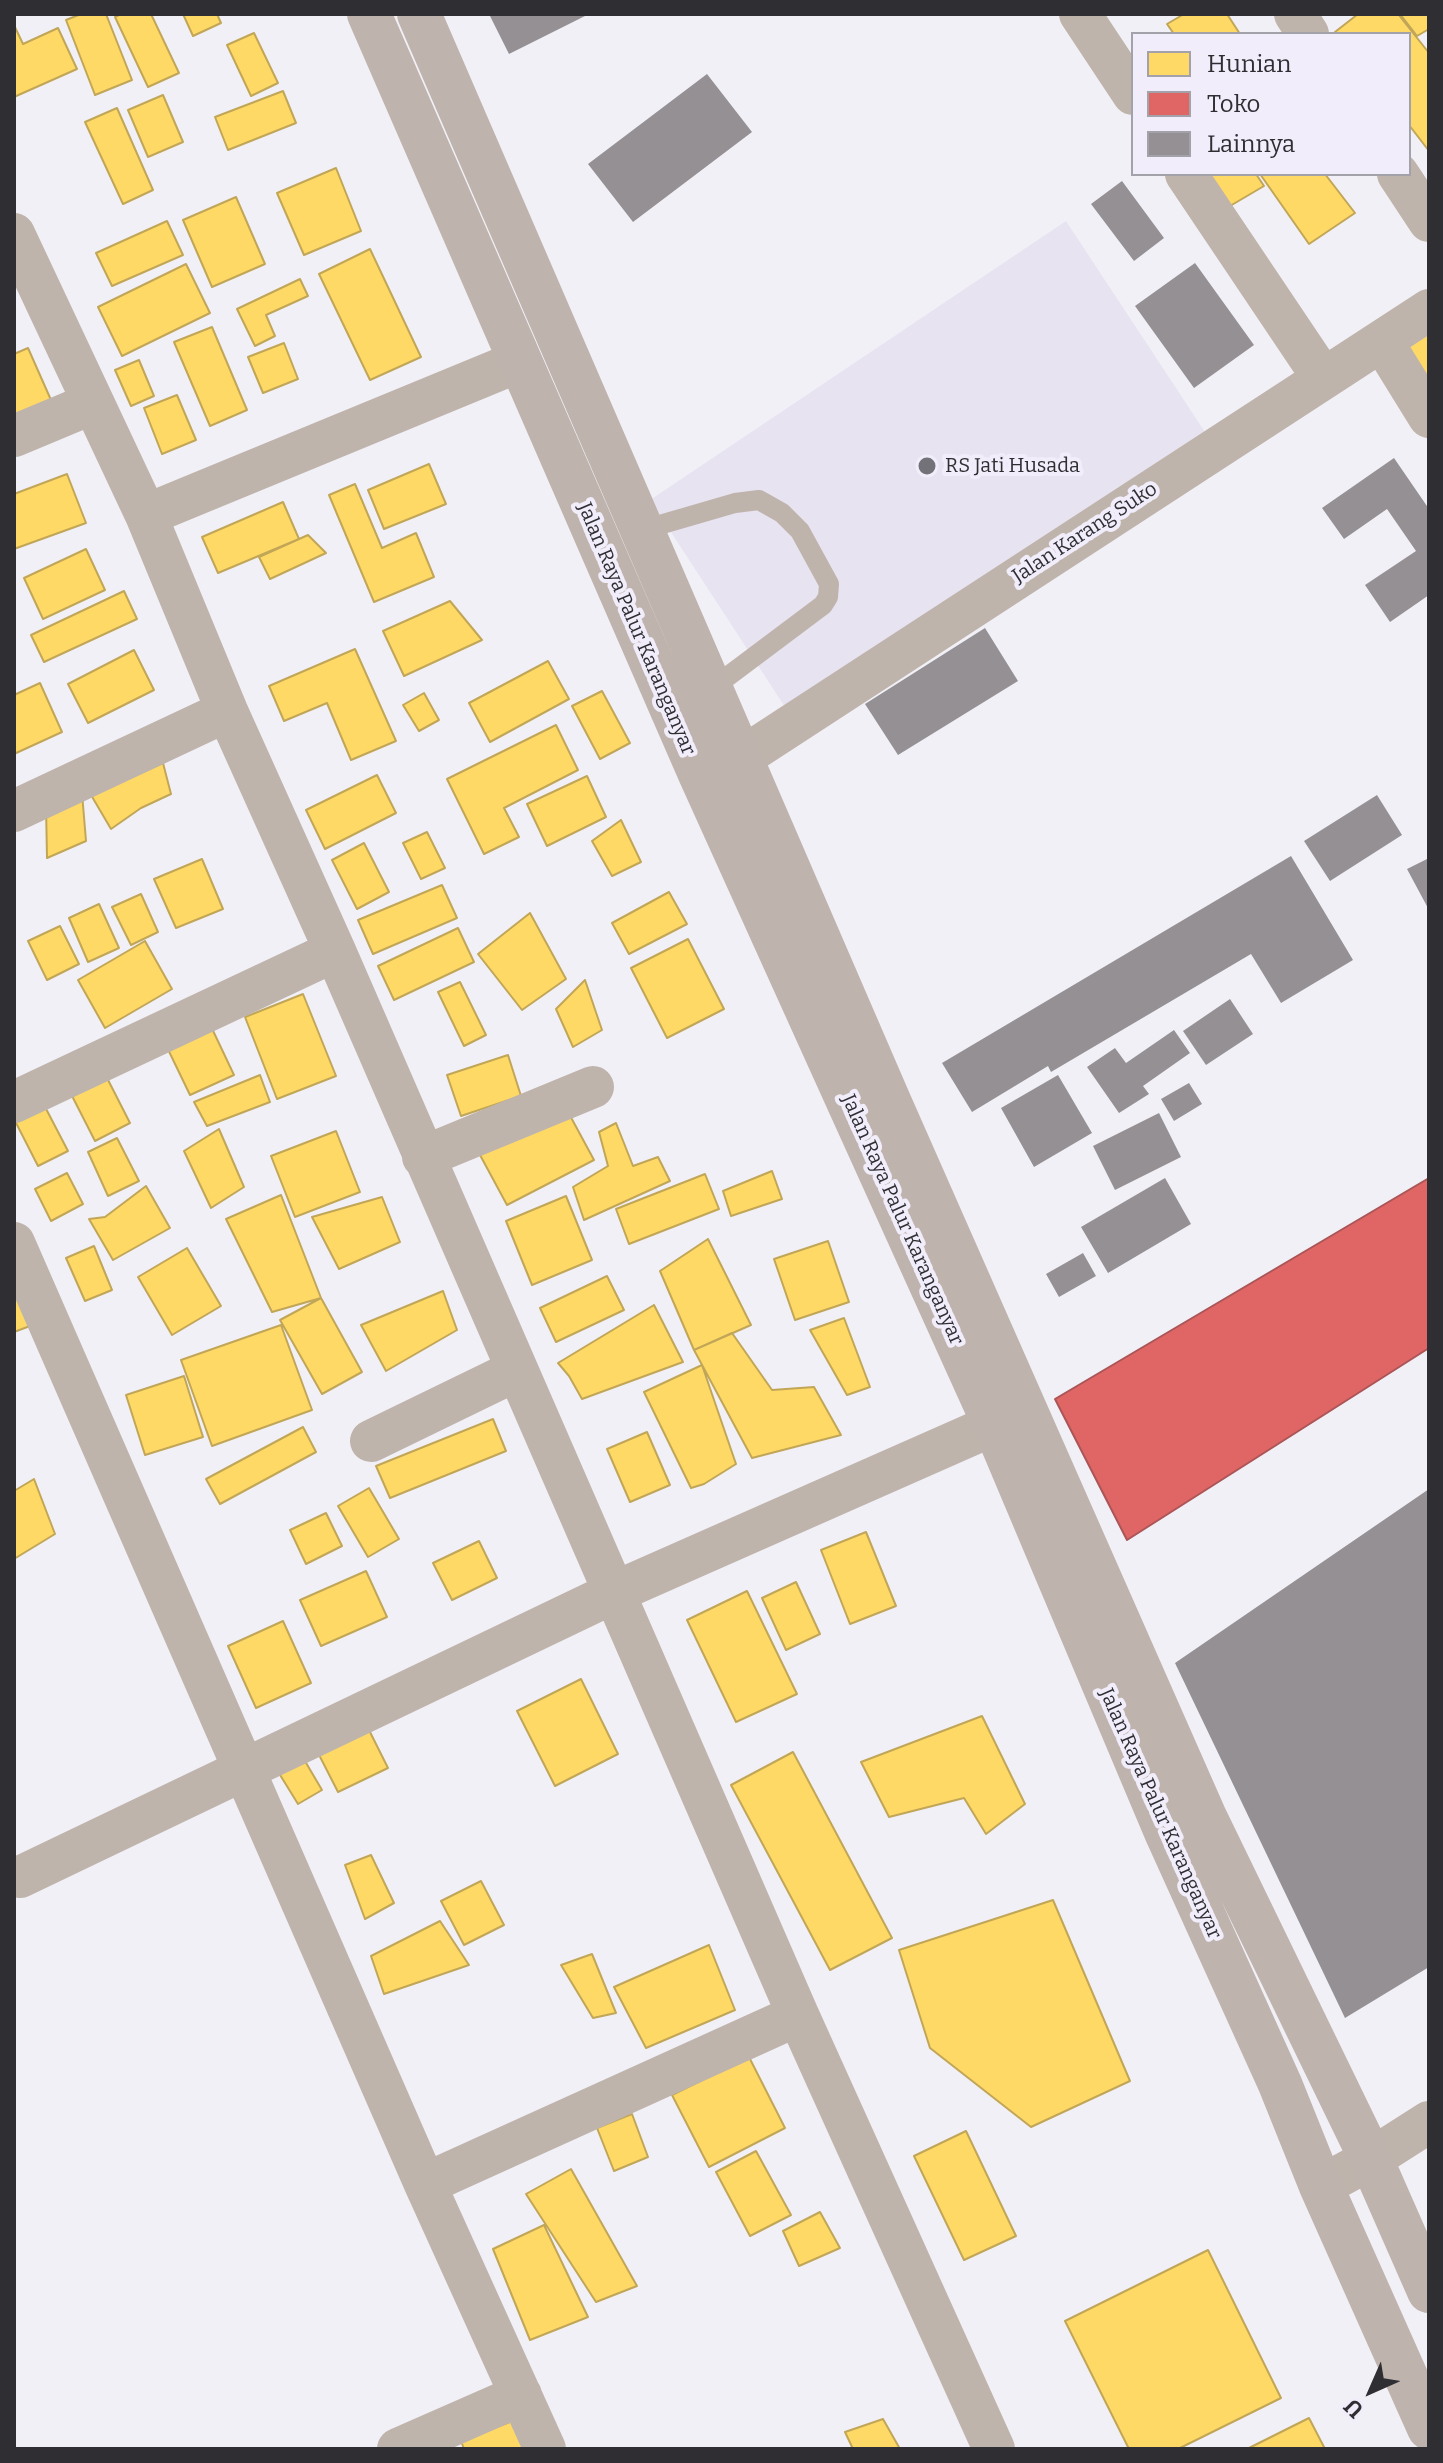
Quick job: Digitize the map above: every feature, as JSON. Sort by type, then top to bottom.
[{"type":"main road","name":"Jalan Raya Palur Karanganyar","points":[[369,14],[700,774],[1010,1418]]},
{"type":"main road","name":"Jalan Raya Palur Karanganyar","points":[[419,14],[741,758],[1010,1418],[1185,1823],[1280,2084],[1321,2186],[1429,2428]]},
{"type":"main road","name":"Jalan Raya Palur Karanganyar","points":[[1185,1823],[1371,2159],[1429,2291]]},
{"type":"street","points":[[1080,14],[1131,91]]},
{"type":"street","points":[[1295,14],[1307,32]]},
{"type":"street","points":[[1187,176],[1323,378]]},
{"type":"street","points":[[1399,176],[1429,221]]},
{"type":"street","points":[[14,234],[146,515],[227,711],[335,951],[798,2015],[994,2449]]},
{"type":"street","name":"Jalan Karang Suko","points":[[700,774],[741,758],[1429,310]]},
{"type":"street","points":[[1382,341],[1429,417]]},
{"type":"street","points":[[146,515],[520,361]]},
{"type":"street","points":[[14,436],[93,403]]},
{"type":"street","points":[[14,811],[227,711]]},
{"type":"street","points":[[14,1102],[335,951]]},
{"type":"street","points":[[423,1157],[593,1087]]},
{"type":"street","points":[[14,1243],[425,2184],[545,2449]]},
{"type":"street","points":[[371,1441],[517,1370]]},
{"type":"street","points":[[20,1877],[615,1592],[1010,1418]]},
{"type":"street","points":[[425,2184],[798,2015]]},
{"type":"street","points":[[1321,2186],[1429,2122]]},
{"type":"street","points":[[398,2449],[521,2395]]},
{"type":"lane","points":[[642,530],[714,509],[759,500],[782,513],[800,531],[829,584],[828,597],[823,605],[711,689]]},
{"type":"shaded area","name":"RS Jati Husada","points":[[1066,221],[1205,432],[785,707],[650,500]]},
{"type":"building: Hunian","points":[[81,14],[106,14],[132,80],[95,95],[66,20]]},
{"type":"building: Hunian","points":[[121,14],[151,14],[179,73],[148,87],[115,17]]},
{"type":"building: Hunian","points":[[183,14],[217,14],[221,23],[193,36]]},
{"type":"building: Hunian","points":[[1184,14],[1227,14],[1239,32],[1173,32],[1167,24]]},
{"type":"building: Hunian","points":[[1358,14],[1398,14],[1429,53],[1429,151],[1411,128],[1411,32],[1335,32]]},
{"type":"building: Hunian","points":[[1400,14],[1429,14],[1429,29],[1417,36]]},
{"type":"building: Hunian","points":[[14,25],[23,44],[58,28],[77,69],[14,97]]},
{"type":"building: Hunian","points":[[254,33],[278,83],[251,96],[227,45]]},
{"type":"building: Hunian","points":[[283,91],[296,123],[228,150],[215,117]]},
{"type":"building: Hunian","points":[[163,95],[183,142],[148,157],[128,110]]},
{"type":"building: Hunian","points":[[117,108],[153,190],[123,204],[85,122]]},
{"type":"building: Hunian","points":[[336,168],[361,231],[304,255],[277,193]]},
{"type":"building: Hunian","points":[[1210,176],[1257,176],[1264,186],[1230,206]]},
{"type":"building: Hunian","points":[[1261,176],[1327,176],[1355,213],[1309,244]]},
{"type":"building: Hunian","points":[[236,197],[265,264],[212,287],[183,220]]},
{"type":"building: Hunian","points":[[167,221],[183,255],[112,286],[96,253]]},
{"type":"building: Hunian","points":[[370,249],[421,357],[370,380],[319,274]]},
{"type":"building: Hunian","points":[[186,264],[210,313],[122,356],[98,307]]},
{"type":"building: Hunian","points":[[300,279],[308,296],[266,315],[275,336],[255,346],[237,309]]},
{"type":"building: Hunian","points":[[1429,323],[1429,394],[1397,342]]},
{"type":"building: Hunian","points":[[212,327],[247,410],[210,426],[174,342]]},
{"type":"building: Hunian","points":[[284,343],[298,379],[263,393],[248,357]]},
{"type":"building: Hunian","points":[[28,348],[51,400],[14,417],[14,354]]},
{"type":"building: Hunian","points":[[139,360],[154,396],[131,406],[115,370]]},
{"type":"building: Hunian","points":[[177,395],[196,440],[162,454],[144,408]]},
{"type":"building: Hunian","points":[[429,464],[446,504],[384,529],[368,490]]},
{"type":"building: Hunian","points":[[67,474],[86,523],[14,549],[14,494]]},
{"type":"building: Hunian","points":[[355,484],[382,548],[416,533],[434,577],[374,602],[329,495]]},
{"type":"building: Hunian","points":[[283,502],[299,539],[218,573],[202,537]]},
{"type":"building: Hunian","points":[[308,535],[326,553],[270,579],[259,557]]},
{"type":"building: Hunian","points":[[86,549],[105,590],[43,619],[24,578]]},
{"type":"building: Hunian","points":[[124,591],[137,619],[44,662],[31,635]]},
{"type":"building: Hunian","points":[[450,601],[482,640],[404,676],[383,631]]},
{"type":"building: Hunian","points":[[355,649],[396,741],[351,760],[327,703],[284,721],[269,686]]},
{"type":"building: Hunian","points":[[134,650],[154,690],[88,723],[68,684]]},
{"type":"building: Hunian","points":[[548,661],[569,699],[490,742],[469,703]]},
{"type":"building: Hunian","points":[[40,683],[62,732],[14,754],[14,695]]},
{"type":"building: Hunian","points":[[602,691],[630,743],[600,759],[572,706]]},
{"type":"building: Hunian","points":[[424,693],[439,720],[419,731],[403,705]]},
{"type":"building: Hunian","points":[[556,725],[578,770],[504,808],[519,837],[484,854],[447,779]]},
{"type":"building: Hunian","points":[[163,763],[171,794],[141,808],[111,829],[91,795]]},
{"type":"building: Hunian","points":[[377,775],[396,813],[325,849],[306,810]]},
{"type":"building: Hunian","points":[[587,776],[606,817],[547,846],[527,804]]},
{"type":"building: Hunian","points":[[82,793],[86,841],[47,858],[46,806]]},
{"type":"building: Hunian","points":[[621,820],[641,862],[612,876],[592,841]]},
{"type":"building: Hunian","points":[[427,832],[445,868],[421,879],[403,843]]},
{"type":"building: Hunian","points":[[364,843],[389,892],[357,909],[332,860]]},
{"type":"building: Hunian","points":[[202,859],[223,909],[176,928],[154,879]]},
{"type":"building: Hunian","points":[[442,885],[457,918],[373,954],[358,920]]},
{"type":"building: Hunian","points":[[669,892],[687,924],[629,954],[612,923]]},
{"type":"building: Hunian","points":[[141,894],[158,932],[131,945],[112,907]]},
{"type":"building: Hunian","points":[[99,904],[119,948],[88,962],[69,918]]},
{"type":"building: Hunian","points":[[530,913],[566,979],[522,1010],[478,954]]},
{"type":"building: Hunian","points":[[60,926],[79,964],[47,980],[28,941]]},
{"type":"building: Hunian","points":[[458,928],[474,962],[394,1000],[378,966]]},
{"type":"building: Hunian","points":[[688,939],[724,1009],[667,1038],[631,968]]},
{"type":"building: Hunian","points":[[145,941],[172,989],[105,1028],[78,980]]},
{"type":"building: Hunian","points":[[585,980],[602,1030],[573,1047],[556,1009]]},
{"type":"building: Hunian","points":[[460,982],[486,1035],[464,1046],[438,992]]},
{"type":"building: Hunian","points":[[303,994],[336,1076],[277,1099],[245,1017]]},
{"type":"building: Hunian","points":[[207,1018],[234,1075],[190,1095],[163,1039]]},
{"type":"building: Hunian","points":[[508,1055],[521,1096],[461,1116],[447,1075]]},
{"type":"building: Hunian","points":[[104,1072],[130,1123],[95,1141],[69,1090]]},
{"type":"building: Hunian","points":[[260,1075],[270,1102],[207,1126],[194,1102]]},
{"type":"building: Hunian","points":[[43,1103],[68,1151],[38,1166],[14,1119]]},
{"type":"building: Hunian","points":[[567,1110],[594,1160],[507,1205],[480,1155]]},
{"type":"building: Hunian","points":[[616,1123],[633,1166],[658,1157],[670,1181],[584,1220],[573,1187],[608,1166],[599,1132]]},
{"type":"building: Hunian","points":[[219,1129],[244,1187],[211,1208],[184,1151]]},
{"type":"building: Hunian","points":[[336,1131],[360,1192],[295,1217],[271,1156]]},
{"type":"building: Hunian","points":[[117,1138],[139,1181],[108,1196],[88,1152]]},
{"type":"building: Hunian","points":[[772,1171],[782,1199],[731,1216],[723,1191]]},
{"type":"building: Hunian","points":[[67,1173],[83,1204],[51,1221],[35,1189]]},
{"type":"building: Hunian","points":[[705,1174],[719,1209],[629,1244],[616,1209]]},
{"type":"building: Hunian","points":[[146,1186],[170,1228],[113,1260],[89,1219],[105,1217]]},
{"type":"building: Hunian","points":[[281,1195],[321,1298],[272,1312],[226,1219]]},
{"type":"building: Hunian","points":[[566,1196],[592,1260],[532,1285],[506,1221]]},
{"type":"building: Hunian","points":[[382,1197],[400,1242],[339,1269],[312,1217]]},
{"type":"building: Hunian","points":[[708,1239],[751,1325],[694,1350],[660,1271]]},
{"type":"building: Hunian","points":[[828,1241],[849,1302],[795,1320],[774,1259]]},
{"type":"building: Hunian","points":[[94,1246],[112,1290],[85,1301],[66,1258]]},
{"type":"building: Hunian","points":[[187,1248],[221,1306],[172,1335],[138,1277]]},
{"type":"building: Hunian","points":[[607,1276],[624,1310],[556,1342],[540,1308]]},
{"type":"building: Hunian","points":[[14,1281],[30,1326],[14,1332]]},
{"type":"building: Hunian","points":[[443,1291],[457,1330],[386,1371],[361,1325]]},
{"type":"building: Hunian","points":[[321,1298],[362,1372],[322,1394],[280,1320]]},
{"type":"building: Hunian","points":[[654,1305],[683,1362],[582,1399],[558,1363]]},
{"type":"building: Hunian","points":[[844,1318],[870,1387],[847,1395],[810,1330]]},
{"type":"building: Hunian","points":[[281,1325],[312,1410],[212,1446],[181,1360]]},
{"type":"building: Hunian","points":[[732,1333],[772,1390],[814,1387],[841,1435],[752,1458],[694,1350]]},
{"type":"building: Hunian","points":[[702,1365],[736,1464],[704,1484],[691,1488],[644,1392]]},
{"type":"building: Hunian","points":[[184,1376],[203,1437],[145,1455],[126,1395]]},
{"type":"building: Hunian","points":[[493,1419],[506,1451],[390,1498],[376,1466]]},
{"type":"building: Hunian","points":[[303,1427],[316,1452],[220,1504],[206,1479]]},
{"type":"building: Hunian","points":[[647,1432],[670,1485],[630,1502],[607,1449]]},
{"type":"building: Hunian","points":[[34,1479],[55,1534],[14,1559],[14,1491]]},
{"type":"building: Hunian","points":[[369,1488],[399,1539],[368,1557],[338,1506]]},
{"type":"building: Hunian","points":[[326,1513],[342,1546],[306,1564],[290,1530]]},
{"type":"building: Hunian","points":[[866,1532],[896,1606],[850,1624],[821,1550]]},
{"type":"building: Hunian","points":[[479,1541],[497,1578],[452,1600],[433,1563]]},
{"type":"building: Hunian","points":[[366,1571],[387,1617],[321,1646],[300,1600]]},
{"type":"building: Hunian","points":[[796,1582],[820,1634],[786,1650],[762,1598]]},
{"type":"building: Hunian","points":[[747,1591],[797,1694],[736,1722],[687,1620]]},
{"type":"building: Hunian","points":[[283,1621],[311,1683],[256,1708],[228,1646]]},
{"type":"building: Hunian","points":[[581,1679],[618,1754],[555,1786],[517,1711]]},
{"type":"building: Hunian","points":[[982,1716],[1025,1804],[986,1834],[964,1798],[889,1817],[861,1762]]},
{"type":"building: Hunian","points":[[365,1722],[388,1768],[338,1792],[315,1747]]},
{"type":"building: Hunian","points":[[793,1752],[892,1938],[830,1970],[731,1785]]},
{"type":"building: Hunian","points":[[302,1756],[322,1790],[298,1804],[277,1770]]},
{"type":"building: Hunian","points":[[371,1855],[394,1903],[365,1919],[345,1865]]},
{"type":"building: Hunian","points":[[481,1881],[504,1925],[464,1945],[441,1901]]},
{"type":"building: Hunian","points":[[1053,1900],[1130,2081],[1031,2127],[930,2048],[899,1950]]},
{"type":"building: Hunian","points":[[440,1921],[469,1965],[384,1994],[371,1956]]},
{"type":"building: Hunian","points":[[709,1945],[735,2010],[646,2048],[614,1987]]},
{"type":"building: Hunian","points":[[592,1954],[616,2013],[593,2018],[561,1965]]},
{"type":"building: Hunian","points":[[749,2057],[785,2128],[709,2167],[672,2095]]},
{"type":"building: Hunian","points":[[632,2114],[648,2157],[614,2171],[597,2128]]},
{"type":"building: Hunian","points":[[966,2131],[1016,2236],[964,2260],[914,2156]]},
{"type":"building: Hunian","points":[[756,2151],[791,2215],[750,2236],[716,2172]]},
{"type":"building: Hunian","points":[[571,2169],[637,2286],[596,2302],[526,2194]]},
{"type":"building: Hunian","points":[[820,2212],[840,2248],[799,2266],[783,2231]]},
{"type":"building: Hunian","points":[[544,2225],[588,2317],[530,2340],[493,2249]]},
{"type":"building: Hunian","points":[[1208,2250],[1281,2398],[1178,2449],[1129,2449],[1065,2321]]},
{"type":"building: Hunian","points":[[520,2418],[531,2449],[464,2449],[461,2441]]},
{"type":"building: Hunian","points":[[1309,2418],[1325,2449],[1247,2449]]},
{"type":"building: Hunian","points":[[883,2419],[900,2449],[853,2449],[845,2432]]},
{"type":"building: Toko","points":[[1429,1178],[1429,1348],[1127,1540],[1055,1399]]},
{"type":"building: Lainnya","points":[[489,14],[589,14],[509,54]]},
{"type":"building: Lainnya","points":[[707,74],[752,132],[633,222],[588,164]]},
{"type":"building: Lainnya","points":[[1122,181],[1164,238],[1134,261],[1091,204]]},
{"type":"building: Lainnya","points":[[1195,263],[1254,345],[1194,388],[1135,306]]},
{"type":"building: Lainnya","points":[[1394,458],[1429,509],[1429,595],[1390,622],[1365,585],[1416,551],[1387,509],[1344,539],[1322,508]]},
{"type":"building: Lainnya","points":[[985,628],[1018,681],[898,755],[865,704]]},
{"type":"building: Lainnya","points":[[1377,795],[1402,835],[1330,881],[1304,841]]},
{"type":"building: Lainnya","points":[[1291,856],[1353,960],[1281,1003],[1251,954],[1051,1072],[1048,1066],[972,1112],[942,1063]]},
{"type":"building: Lainnya","points":[[1429,858],[1429,910],[1407,869]]},
{"type":"building: Lainnya","points":[[1230,999],[1253,1034],[1206,1065],[1183,1031]]},
{"type":"building: Lainnya","points":[[1174,1030],[1190,1053],[1143,1086],[1149,1094],[1119,1113],[1087,1067],[1115,1048],[1126,1063]]},
{"type":"building: Lainnya","points":[[1058,1075],[1092,1133],[1034,1167],[1001,1108]]},
{"type":"building: Lainnya","points":[[1189,1083],[1202,1104],[1174,1121],[1161,1099]]},
{"type":"building: Lainnya","points":[[1159,1113],[1181,1157],[1115,1190],[1093,1146]]},
{"type":"building: Lainnya","points":[[1165,1178],[1191,1224],[1108,1273],[1081,1227]]},
{"type":"building: Lainnya","points":[[1083,1253],[1096,1276],[1059,1297],[1046,1274]]},
{"type":"building: Lainnya","points":[[1429,1489],[1429,1967],[1345,2018],[1175,1663]]},
{"type":"place","name":"RS Jati Husada","points":[[927,466]]}]
